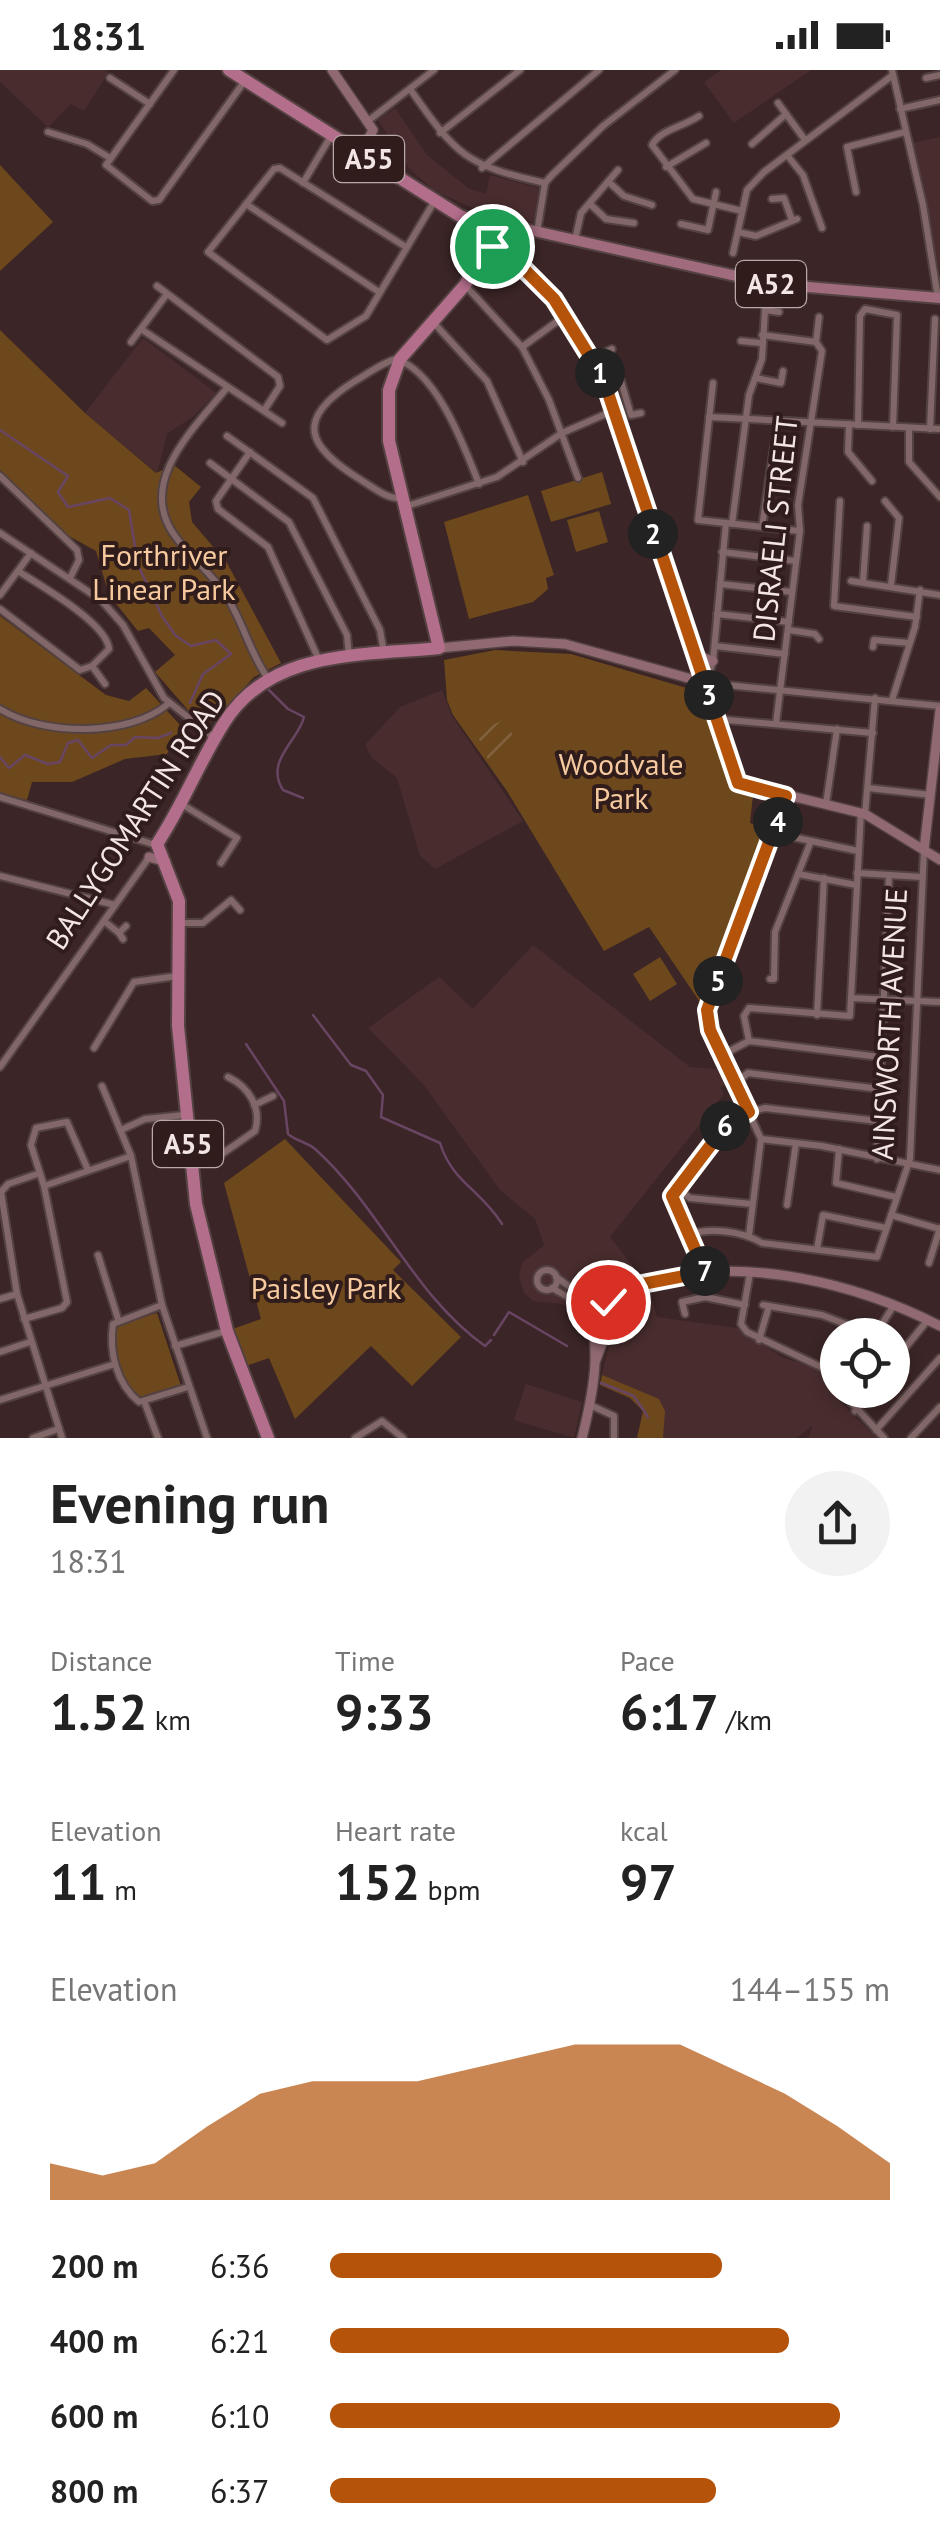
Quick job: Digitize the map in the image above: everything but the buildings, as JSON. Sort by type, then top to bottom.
[{"type":"highway","name":"A55","points":[[229,70],[486,235]]},
{"type":"highway","points":[[439,648],[387,427],[389,390],[394,360],[465,286],[486,235]]},
{"type":"highway","name":"BALLYGOMARTIN ROAD","points":[[157,844],[183,805],[223,724],[267,677],[319,661],[439,648]]},
{"type":"highway","name":"A55","points":[[157,844],[168,864],[180,923],[177,976],[184,1115],[203,1238],[227,1331],[268,1438]]},
{"type":"main road","points":[[332,70],[373,130],[361,154]]},
{"type":"main road","name":"A52","points":[[486,235],[510,227],[791,288],[939,298]]},
{"type":"main road","points":[[486,235],[566,315],[607,387],[659,555],[698,656],[738,783],[863,813],[940,860]]},
{"type":"main road","name":"BALLYGOMARTIN ROAD","points":[[439,648],[550,642],[706,683]]},
{"type":"main road","points":[[698,656],[713,662]]},
{"type":"main road","points":[[924,850],[930,795],[936,783],[940,708]]},
{"type":"main road","points":[[148,857],[168,864]]},
{"type":"main road","points":[[582,1438],[606,1313],[622,1292],[654,1280],[705,1272],[750,1274],[842,1288],[940,1326]]},
{"type":"main road","points":[[606,1313],[654,1280]]},
{"type":"street","points":[[108,162],[174,70]]},
{"type":"street","points":[[368,121],[434,70]]},
{"type":"street","points":[[440,132],[520,70]]},
{"type":"street","points":[[482,168],[599,70]]},
{"type":"street","points":[[537,233],[545,184],[603,126],[673,70]]},
{"type":"street","points":[[734,253],[747,190],[893,72],[939,298]]},
{"type":"street","points":[[926,78],[939,74]]},
{"type":"street","points":[[110,78],[150,104]]},
{"type":"street","points":[[48,132],[87,144],[152,201],[159,200],[245,80]]},
{"type":"street","points":[[410,89],[440,132],[482,168],[545,184]]},
{"type":"street","points":[[900,109],[940,100]]},
{"type":"street","points":[[778,103],[806,140]]},
{"type":"street","points":[[752,144],[786,114]]},
{"type":"street","points":[[699,116],[653,141],[686,194],[713,206],[742,211]]},
{"type":"street","points":[[856,192],[846,147],[905,132]]},
{"type":"street","points":[[303,183],[331,135]]},
{"type":"street","points":[[666,167],[706,143]]},
{"type":"street","points":[[787,155],[803,175],[822,228]]},
{"type":"street","points":[[406,247],[280,168],[274,169],[208,252],[323,339],[360,321],[435,201]]},
{"type":"street","points":[[574,241],[581,213],[613,185],[618,170]]},
{"type":"street","points":[[613,185],[647,206]]},
{"type":"street","points":[[681,224],[708,230],[716,192]]},
{"type":"street","points":[[738,232],[756,236],[795,219],[784,198],[772,199]]},
{"type":"street","points":[[246,204],[379,292]]},
{"type":"street","points":[[590,204],[610,216],[634,223]]},
{"type":"street","points":[[157,286],[278,378],[280,386],[265,410]]},
{"type":"street","points":[[465,286],[522,347],[578,478]]},
{"type":"street","points":[[131,342],[167,294]]},
{"type":"street","points":[[778,312],[765,310],[756,378],[722,552],[715,646],[706,683],[875,698],[940,708]]},
{"type":"street","points":[[872,481],[848,452],[861,313],[893,311],[897,317],[893,427]]},
{"type":"street","points":[[522,347],[566,315]]},
{"type":"street","name":"DISRAELI STREET","points":[[776,723],[800,531],[798,505],[810,422],[823,374],[822,351],[816,342],[819,318]]},
{"type":"street","points":[[433,321],[487,381],[523,462]]},
{"type":"street","points":[[930,429],[936,323]]},
{"type":"street","points":[[141,329],[226,390],[265,410],[277,423]]},
{"type":"street","points":[[741,341],[816,342]]},
{"type":"street","points":[[612,349],[602,354],[621,381],[631,415],[641,413]]},
{"type":"street","points":[[479,484],[449,414],[394,360],[322,403],[317,412],[314,438],[321,452],[338,466],[405,502],[479,484],[523,462],[562,433],[616,410]]},
{"type":"street","points":[[756,378],[782,383],[783,372]]},
{"type":"street","points":[[607,387],[621,381]]},
{"type":"street","points":[[713,383],[698,520],[800,531]]},
{"type":"street","points":[[226,390],[169,464],[163,480],[163,513],[177,539],[228,598],[267,677]]},
{"type":"street","points":[[709,417],[940,429]]},
{"type":"street","points":[[762,527],[778,420]]},
{"type":"street","points":[[909,428],[908,458],[940,497]]},
{"type":"street","points":[[227,436],[314,498],[380,630],[384,654]]},
{"type":"street","points":[[250,452],[216,502],[218,509],[268,546],[319,661]]},
{"type":"street","points":[[210,463],[289,522],[347,635],[349,657]]},
{"type":"street","points":[[857,479],[865,473]]},
{"type":"street","points":[[0,476],[77,550],[80,560],[70,578]]},
{"type":"street","points":[[840,501],[834,606],[917,617]]},
{"type":"street","points":[[885,501],[894,508],[900,523],[892,585]]},
{"type":"street","points":[[885,516],[894,508]]},
{"type":"street","points":[[839,514],[850,515]]},
{"type":"street","points":[[863,582],[866,526]]},
{"type":"street","points":[[0,534],[70,578],[114,613],[152,684],[168,704],[215,738]]},
{"type":"street","points":[[855,536],[866,537]]},
{"type":"street","points":[[722,552],[796,561]]},
{"type":"street","points":[[0,596],[31,553]]},
{"type":"street","points":[[1,610],[80,670],[92,666],[109,650],[108,641],[74,608],[18,570]]},
{"type":"street","points":[[851,580],[940,595]]},
{"type":"street","points":[[720,584],[792,592]]},
{"type":"street","points":[[892,700],[917,617],[920,590]]},
{"type":"street","points":[[717,614],[788,626],[819,639]]},
{"type":"street","points":[[872,647],[874,640],[910,643]]},
{"type":"street","points":[[715,646],[785,654]]},
{"type":"street","points":[[92,666],[105,684]]},
{"type":"street","points":[[749,1041],[744,1016],[748,1008],[848,1018],[856,874],[875,698]]},
{"type":"street","points":[[0,709],[22,721],[62,730],[143,720],[168,704]]},
{"type":"street","points":[[716,718],[872,733]]},
{"type":"street","points":[[199,729],[223,724]]},
{"type":"street","points":[[826,804],[837,729]]},
{"type":"street","points":[[868,788],[930,795]]},
{"type":"street","points":[[0,796],[157,844]]},
{"type":"street","points":[[748,1235],[761,1139],[722,1055],[707,1010],[786,796]]},
{"type":"street","points":[[183,805],[237,838],[221,863]]},
{"type":"street","points":[[774,833],[858,851]]},
{"type":"street","points":[[770,979],[774,979],[775,932],[811,842]]},
{"type":"street","name":"BALLYGOMARTIN ROAD","points":[[0,1067],[157,844]]},
{"type":"street","name":"AINSWORTH AVENUE","points":[[816,1249],[877,1258],[908,1166],[924,850]]},
{"type":"street","points":[[798,874],[856,885]]},
{"type":"street","points":[[856,874],[922,878]]},
{"type":"street","points":[[877,1159],[889,875]]},
{"type":"street","points":[[0,876],[115,905]]},
{"type":"street","points":[[816,1015],[824,878]]},
{"type":"street","points":[[180,923],[203,923],[231,900],[240,910]]},
{"type":"street","points":[[104,921],[123,933]]},
{"type":"street","points":[[94,1048],[134,982],[177,976]]},
{"type":"street","points":[[851,998],[940,1002]]},
{"type":"street","points":[[722,1055],[749,1041],[880,1057]]},
{"type":"street","points":[[736,1082],[748,1073],[880,1089]]},
{"type":"street","points":[[190,1160],[219,1156],[250,1137],[258,1125],[247,1089],[228,1077]]},
{"type":"street","points":[[102,1086],[131,1156],[162,1306],[207,1438]]},
{"type":"street","points":[[254,1104],[274,1096]]},
{"type":"street","points":[[705,1272],[674,1204],[676,1187],[726,1125],[765,1108],[878,1122]]},
{"type":"street","points":[[120,1130],[144,1118],[184,1115]]},
{"type":"street","points":[[24,1319],[62,1308],[66,1302],[32,1135],[36,1128],[59,1120],[74,1129],[88,1170]]},
{"type":"street","points":[[761,1139],[839,1149],[940,1170]]},
{"type":"street","points":[[796,1142],[788,1202],[799,1200]]},
{"type":"street","points":[[839,1149],[836,1183],[896,1197]]},
{"type":"street","points":[[44,1186],[131,1156]]},
{"type":"street","points":[[40,1173],[4,1186],[1,1192],[16,1294],[62,1438]]},
{"type":"street","points":[[676,1187],[690,1198],[752,1204]]},
{"type":"street","points":[[688,1235],[700,1231],[748,1235],[762,1243],[816,1249],[818,1221],[826,1214],[886,1228]]},
{"type":"street","points":[[891,1214],[940,1228],[929,1263]]},
{"type":"street","points":[[98,1254],[118,1318],[111,1344],[115,1364],[128,1390],[144,1401],[158,1438]]},
{"type":"street","points":[[546,1270],[606,1313],[540,1286],[539,1275],[546,1270]]},
{"type":"street","points":[[750,1274],[742,1324],[759,1340],[820,1368]]},
{"type":"street","points":[[552,1288],[556,1277]]},
{"type":"street","points":[[0,1299],[16,1294]]},
{"type":"street","points":[[685,1314],[682,1302],[699,1298],[745,1305]]},
{"type":"street","points":[[759,1340],[766,1305],[820,1318]]},
{"type":"street","points":[[886,1318],[894,1305]]},
{"type":"street","points":[[118,1318],[162,1306]]},
{"type":"street","points":[[910,1342],[928,1320]]},
{"type":"street","points":[[175,1346],[227,1331]]},
{"type":"street","points":[[0,1352],[30,1342]]},
{"type":"street","points":[[876,1430],[940,1358]]},
{"type":"street","points":[[0,1400],[115,1364]]},
{"type":"street","points":[[144,1401],[188,1387]]},
{"type":"street","points":[[590,1404],[614,1416],[614,1438]]},
{"type":"street","points":[[853,1408],[884,1438]]},
{"type":"street","points":[[911,1438],[940,1408]]},
{"type":"street","points":[[355,1438],[372,1423],[382,1421],[403,1438]]},
{"type":"street","points":[[34,1438],[58,1429]]},
{"type":"shaded area","points":[[0,70],[108,73],[84,111],[71,104],[48,127],[0,82]]},
{"type":"shaded area","points":[[721,70],[811,70],[734,123],[704,82]]},
{"type":"shaded area","points":[[395,108],[427,155],[468,188],[486,194],[490,175],[539,188],[533,223],[477,210],[433,190],[408,167],[378,120]]},
{"type":"shaded area","points":[[940,137],[940,272],[912,143]]},
{"type":"shaded area","points":[[143,338],[216,393],[194,416],[167,434],[157,473],[85,413]]},
{"type":"shaded area","points":[[442,690],[452,716],[523,821],[435,869],[420,856],[397,778],[372,758],[365,745],[400,707]]},
{"type":"shaded area","points":[[533,945],[690,1067],[716,1069],[731,1083],[721,1087],[724,1094],[610,1237],[635,1269],[598,1288],[584,1317],[562,1304],[533,1301],[524,1293],[519,1277],[522,1263],[544,1245],[535,1219],[500,1190],[423,1084],[368,1028],[439,977],[473,1009]]},
{"type":"shaded area","points":[[650,1292],[657,1317],[737,1328],[783,1358],[809,1365],[820,1371],[820,1408],[846,1408],[877,1438],[808,1438],[813,1425],[797,1438],[663,1438],[644,1396],[602,1375],[613,1326],[631,1301]]},
{"type":"shaded area","points":[[526,1384],[582,1402],[574,1438],[514,1420]]},
{"type":"green space","points":[[0,165],[53,222],[0,271]]},
{"type":"green space","name":"Forthriver Linear Park","points":[[0,330],[85,413],[156,473],[174,465],[201,487],[189,502],[192,522],[227,563],[281,663],[254,677],[214,721],[206,722],[188,710],[155,672],[175,655],[149,628],[138,631],[109,595],[96,551],[67,535],[0,470]]},
{"type":"green space","points":[[602,472],[611,504],[551,522],[541,491]]},
{"type":"green space","points":[[528,495],[554,575],[546,578],[548,589],[533,602],[469,619],[444,522]]},
{"type":"green space","points":[[599,511],[608,542],[576,552],[567,520]]},
{"type":"green space","points":[[0,616],[106,695],[129,701],[146,688],[181,726],[167,754],[125,759],[72,782],[32,782],[27,800],[0,793]]},
{"type":"green space","name":"Woodvale Park","points":[[495,650],[571,654],[700,692],[729,787],[753,795],[750,823],[770,829],[704,1008],[649,927],[604,951],[507,791],[453,715],[447,700],[444,660]]},
{"type":"green space","points":[[506,719],[518,749],[489,762],[476,732]]},
{"type":"green space","points":[[660,957],[677,984],[650,1001],[633,974]]},
{"type":"green space","name":"Paisley Park","points":[[285,1139],[401,1262],[393,1270],[461,1337],[412,1386],[371,1346],[295,1419],[269,1358],[240,1368],[227,1331],[261,1319],[224,1183]]},
{"type":"green space","points":[[157,1313],[181,1386],[140,1400],[119,1365],[117,1325]]},
{"type":"green space","points":[[602,1375],[659,1399],[665,1411],[663,1438],[637,1438],[643,1411],[630,1398],[600,1385]]},
{"type":"waterway","points":[[0,430],[68,476],[58,492],[68,507],[110,498],[129,510],[138,565],[175,635],[191,646],[216,640],[231,654],[203,674],[190,703]]},
{"type":"waterway","points":[[268,689],[288,709],[304,717],[278,770],[283,790],[303,798]]},
{"type":"waterway","points":[[0,757],[9,768],[25,755],[48,764],[60,762],[68,743],[78,740],[92,758],[111,745],[126,745],[135,737],[158,738],[171,733]]},
{"type":"waterway","points":[[313,1015],[351,1065],[366,1071],[383,1095],[381,1117],[440,1143],[459,1177],[502,1224]]},
{"type":"waterway","points":[[246,1044],[284,1101],[288,1134],[315,1149],[338,1172],[437,1302],[485,1346],[491,1340]]},
{"type":"waterway","points":[[494,1335],[509,1312],[567,1346]]},
{"type":"waterway","points":[[601,1383],[634,1396],[648,1417]]},
{"type":"route","points":[[492,246],[504,249],[554,299],[603,378],[738,783],[786,796],[707,1010],[710,1030],[749,1112],[726,1125],[672,1196],[705,1272],[632,1286],[608,1302]]}]
